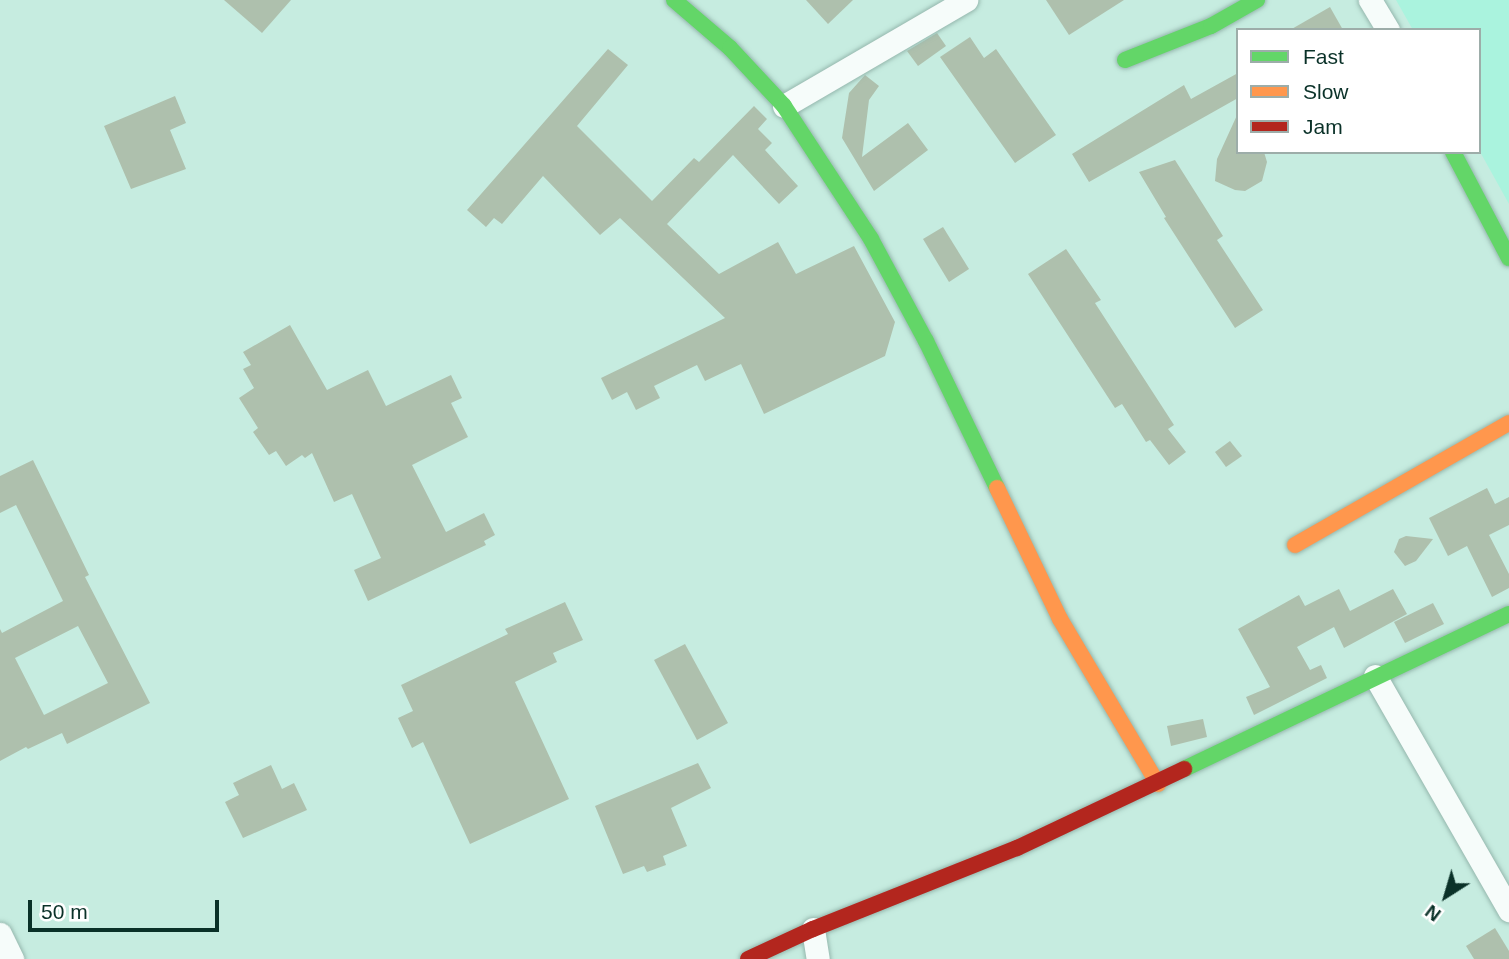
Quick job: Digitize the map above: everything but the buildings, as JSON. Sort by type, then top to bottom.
[{"type":"street","points":[[674,0],[730,48],[784,106],[871,239],[926,341],[1060,619],[1157,784]]},
{"type":"street","points":[[784,106],[966,0]]},
{"type":"street","points":[[1125,60],[1211,26],[1257,0]]},
{"type":"street","points":[[1370,0],[1387,28]]},
{"type":"street","points":[[1453,154],[1509,258]]},
{"type":"street","points":[[1295,545],[1509,423]]},
{"type":"street","points":[[748,959],[813,929],[1017,848],[1157,784],[1375,676],[1509,614]]},
{"type":"street","points":[[1375,676],[1509,909]]},
{"type":"street","points":[[813,929],[818,959]]},
{"type":"street","points":[[0,934],[12,959]]},
{"type":"shaded area","points":[[1396,0],[1509,0],[1509,204],[1481,154],[1481,28],[1412,28]]},
{"type":"traffic: fast","points":[[674,0],[730,48],[784,106],[871,239],[926,341],[997,488]]},
{"type":"traffic: fast","points":[[1125,60],[1211,26],[1257,0]]},
{"type":"traffic: fast","points":[[1454,154],[1509,258]]},
{"type":"traffic: fast","points":[[1184,769],[1509,614]]},
{"type":"traffic: slow","points":[[1295,545],[1509,423]]},
{"type":"traffic: slow","points":[[997,488],[1060,619],[1158,784]]},
{"type":"traffic: jam","points":[[748,959],[813,929],[1017,848],[1184,769]]}]
